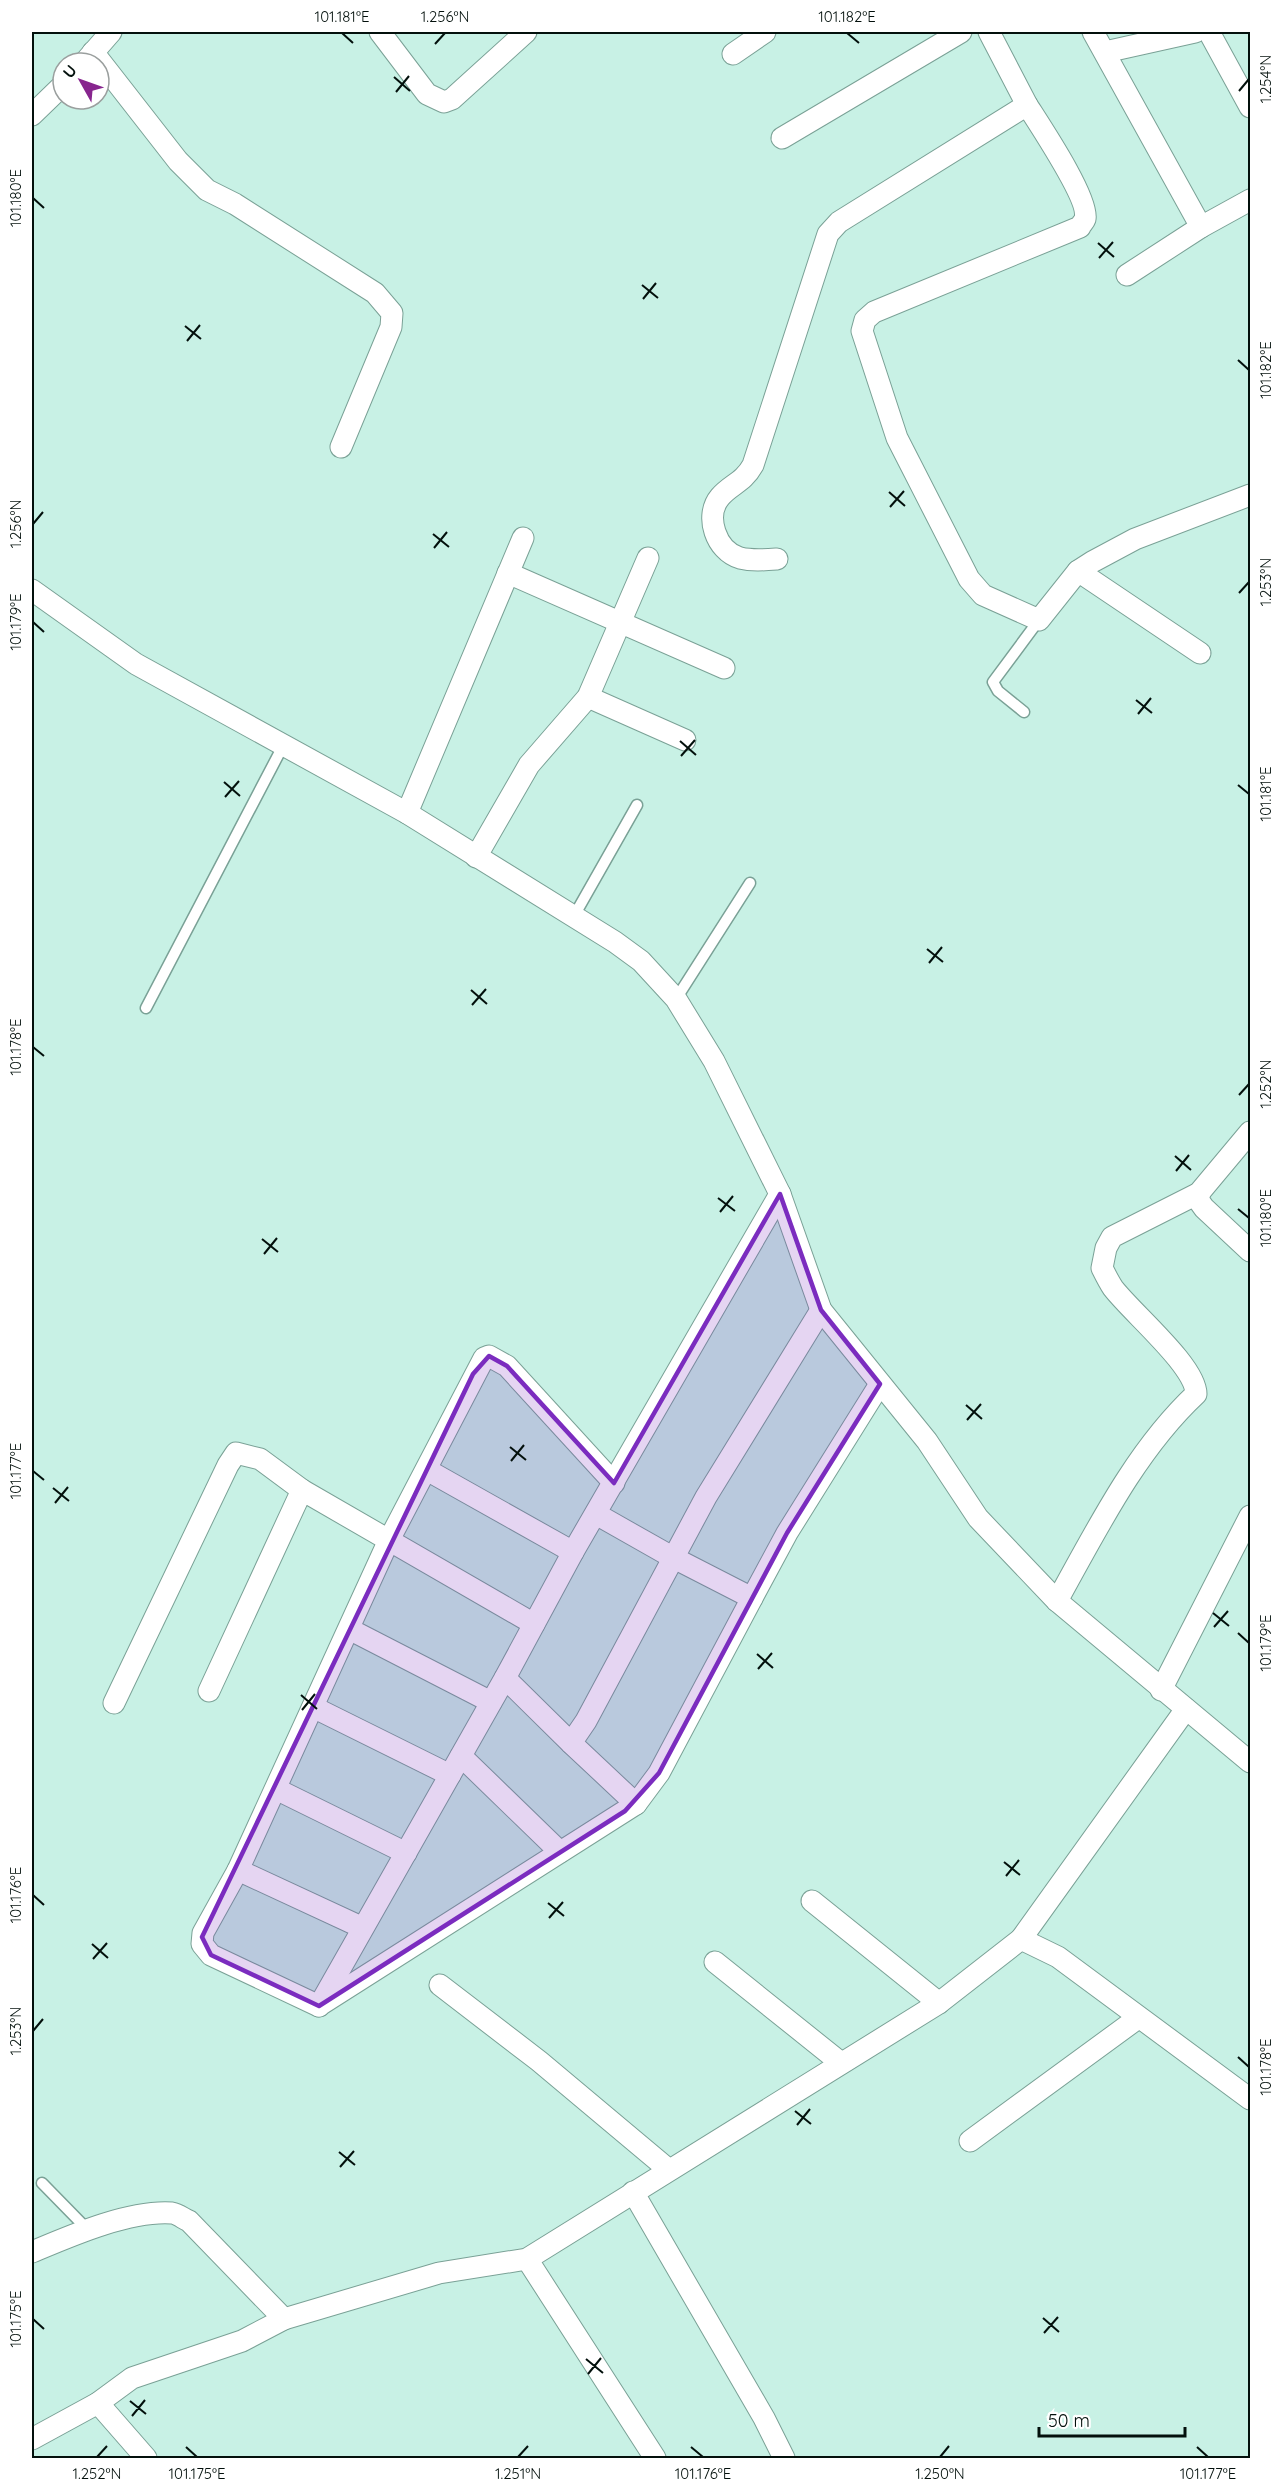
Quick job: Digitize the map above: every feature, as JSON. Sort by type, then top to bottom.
[{"type":"street","points":[[94,51],[111,32]]},
{"type":"street","points":[[384,33],[427,94],[444,102],[452,99],[526,32]]},
{"type":"street","points":[[733,54],[765,32]]},
{"type":"street","points":[[782,138],[961,32]]},
{"type":"street","points":[[989,32],[1027,105],[1077,189],[1085,219],[1080,227],[874,312],[865,320],[862,331],[897,438],[969,579],[983,595],[1039,620],[1078,571],[1136,539],[1251,495]]},
{"type":"street","points":[[1093,32],[1201,227]]},
{"type":"street","points":[[1105,52],[1195,32]]},
{"type":"street","points":[[1209,32],[1248,97]]},
{"type":"street","points":[[111,84],[178,161],[207,190],[324,259],[375,293],[392,313],[391,327],[341,447]]},
{"type":"street","points":[[32,115],[51,97]]},
{"type":"street","points":[[777,559],[738,557],[724,547],[714,534],[712,516],[720,497],[741,482],[753,465],[828,234],[838,222],[1027,105]]},
{"type":"street","points":[[1127,275],[1201,227],[1251,200]]},
{"type":"street","points":[[407,813],[523,538]]},
{"type":"street","points":[[476,857],[529,765],[588,697],[648,558]]},
{"type":"street","points":[[1078,571],[1200,653]]},
{"type":"street","points":[[508,573],[724,668]]},
{"type":"street","points":[[32,590],[136,664],[284,743],[407,813],[574,916],[641,961],[676,999],[714,1061],[780,1194],[821,1310],[927,1441],[978,1518],[1057,1601],[1161,1690],[1251,1762]]},
{"type":"street","points":[[588,697],[685,740]]},
{"type":"street","points":[[1057,1601],[1087,1546],[1149,1447],[1178,1410],[1196,1394],[1196,1382],[1113,1287],[1102,1268],[1106,1248],[1112,1237],[1199,1193],[1251,1132]]},
{"type":"street","points":[[1199,1193],[1199,1201],[1204,1208],[1251,1251]]},
{"type":"street","points":[[319,2006],[505,1678],[573,1552],[780,1194]]},
{"type":"street","points":[[571,1743],[586,1720],[706,1497],[821,1310]]},
{"type":"street","points":[[319,2006],[206,1952],[202,1941],[203,1934],[238,1870],[389,1540],[427,1470],[473,1374],[484,1358],[489,1356],[507,1366],[614,1483]]},
{"type":"street","points":[[319,2006],[636,1804],[659,1773],[787,1533],[880,1384]]},
{"type":"street","points":[[114,1703],[228,1465],[236,1453],[260,1459],[302,1490],[534,1624]]},
{"type":"street","points":[[427,1470],[573,1552]]},
{"type":"street","points":[[209,1691],[302,1490]]},
{"type":"street","points":[[596,1514],[672,1557],[752,1598]]},
{"type":"street","points":[[1161,1690],[1251,1516]]},
{"type":"street","points":[[349,1629],[491,1702]]},
{"type":"street","points":[[505,1678],[636,1804]]},
{"type":"street","points":[[313,1707],[450,1775]]},
{"type":"street","points":[[32,2439],[98,2403],[132,2378],[242,2340],[284,2319],[439,2273],[527,2259],[939,2003],[1021,1939],[1186,1709]]},
{"type":"street","points":[[461,1756],[560,1852]]},
{"type":"street","points":[[276,1789],[406,1852]]},
{"type":"street","points":[[238,1870],[362,1927]]},
{"type":"street","points":[[812,1901],[939,2003]]},
{"type":"street","points":[[1021,1939],[1058,1957],[1251,2099]]},
{"type":"street","points":[[715,1962],[841,2063]]},
{"type":"street","points":[[440,1985],[539,2061],[669,2170]]},
{"type":"street","points":[[970,2141],[1138,2018]]},
{"type":"street","points":[[633,2192],[764,2418],[784,2458]]},
{"type":"street","points":[[32,2252],[87,2229],[140,2217],[174,2213],[189,2221],[284,2319]]},
{"type":"street","points":[[527,2259],[655,2458]]},
{"type":"street","points":[[98,2403],[146,2458]]},
{"type":"lane","points":[[1024,712],[998,691],[993,682],[1039,620]]},
{"type":"lane","points":[[146,1008],[284,743]]},
{"type":"lane","points":[[574,916],[638,805]]},
{"type":"lane","points":[[676,999],[750,883]]},
{"type":"lane","points":[[42,2183],[87,2229]]},
{"type":"highlighted area","points":[[780,1194],[821,1310],[880,1384],[787,1533],[659,1773],[625,1811],[319,2006],[211,1955],[202,1937],[473,1374],[489,1356],[507,1366],[614,1483]]}]
